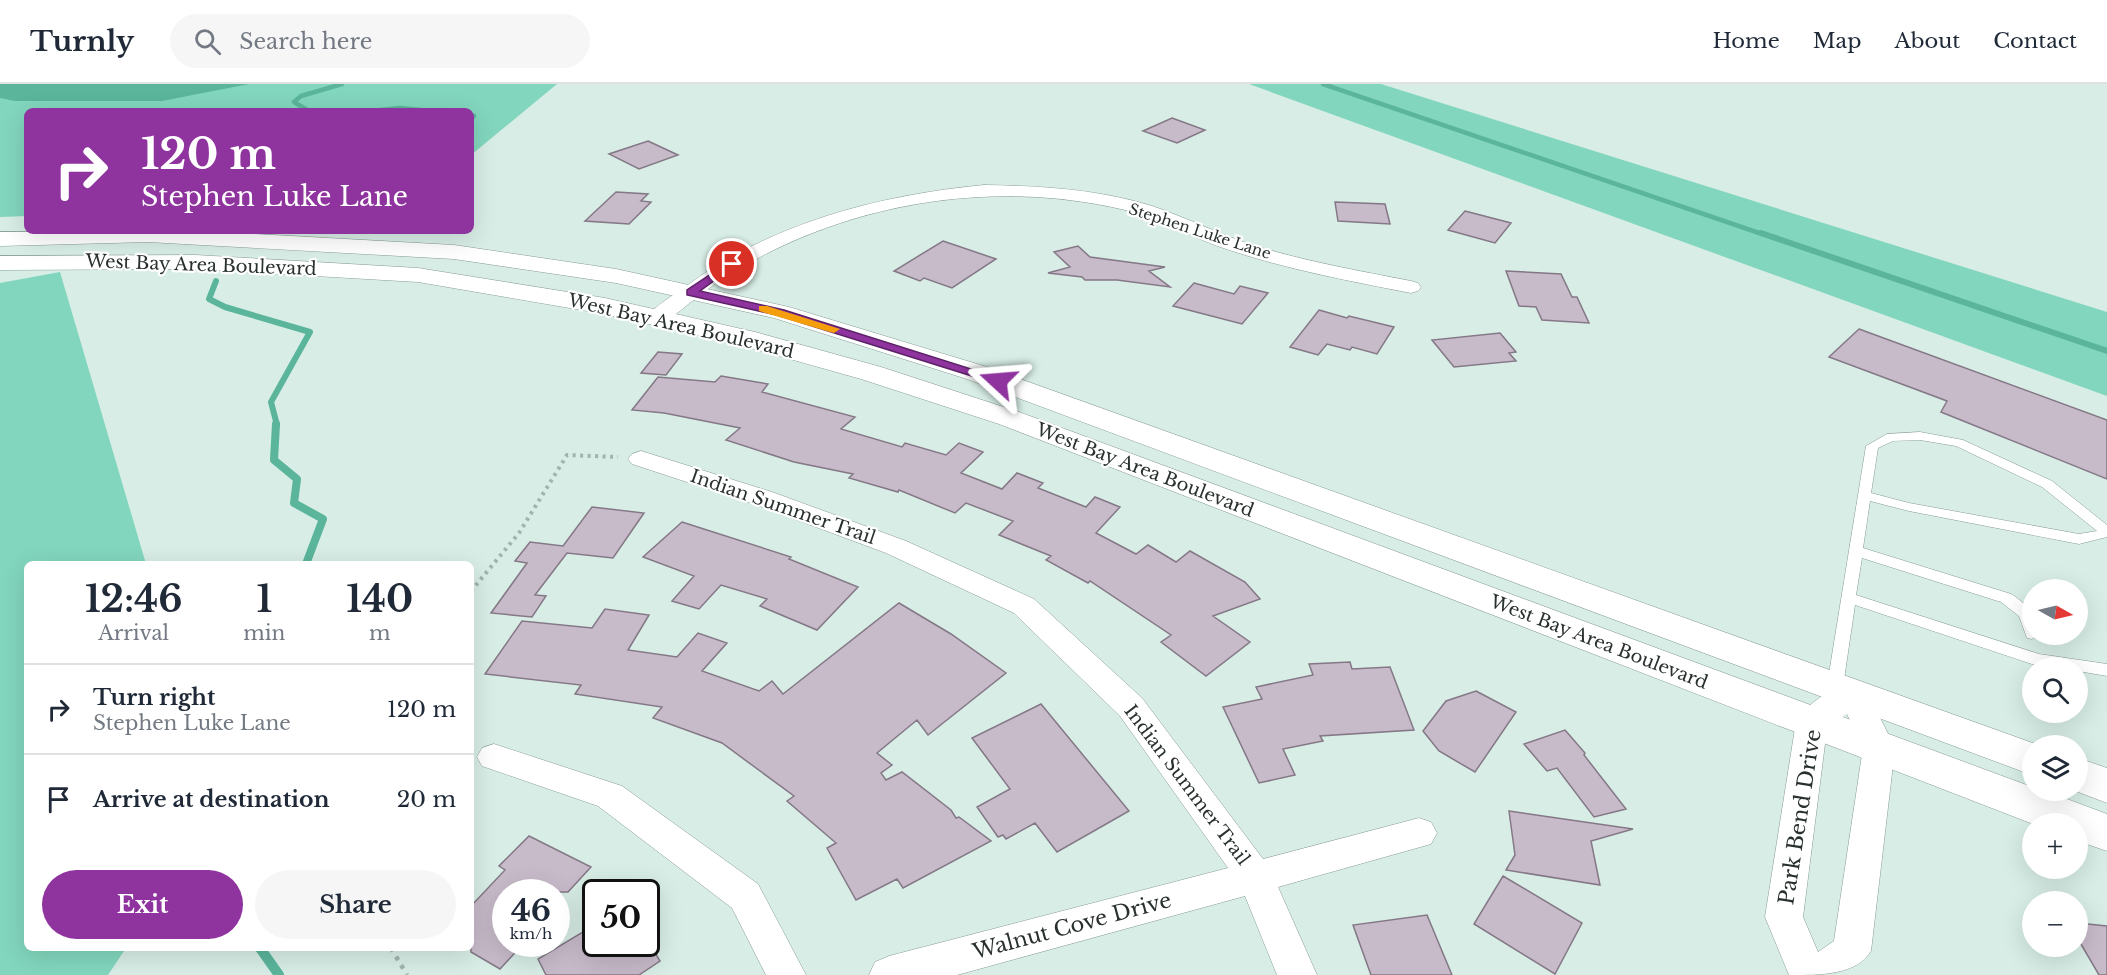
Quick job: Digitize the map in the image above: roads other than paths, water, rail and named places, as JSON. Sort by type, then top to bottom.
[{"type":"main road","name":"West Bay Area Boulevard","points":[[0,239],[148,235],[454,252],[616,276],[780,312],[977,374],[2022,755]]},
{"type":"main road","name":"West Bay Area Boulevard","points":[[0,263],[196,262],[418,275],[605,306],[746,338],[871,373],[1008,418],[2107,833]]},
{"type":"main road","points":[[2088,779],[2107,786]]},
{"type":"street","name":"Stephen Luke Lane","points":[[657,318],[732,264],[830,219],[918,196],[1002,189],[1068,193],[1143,210],[1232,244],[1323,270],[1411,287]]},
{"type":"street","name":"Indian Summer Trail","points":[[641,459],[763,498],[896,547],[1024,606],[1131,707],[1255,877],[1297,975]]},
{"type":"street","name":"Park Bend Drive","points":[[1809,975],[1784,917],[1812,722],[1844,690]]},
{"type":"street","points":[[1817,975],[1852,951],[1879,748],[1844,690]]},
{"type":"street","points":[[494,757],[610,796],[745,896],[786,975]]},
{"type":"street","name":"Walnut Cove Drive","points":[[889,975],[1419,833]]},
{"type":"lane","points":[[1844,690],[1849,598],[1872,446],[1891,437],[1920,436],[1959,444],[2047,484],[2107,533]]},
{"type":"lane","points":[[1865,496],[1909,507],[2079,539],[2107,533]]},
{"type":"lane","points":[[1856,551],[2006,598],[2022,607]]},
{"type":"lane","points":[[1849,598],[2029,657]]},
{"type":"lane","points":[[2088,668],[2107,670]]},
{"type":"waterway","points":[[304,108],[294,102],[301,96],[342,84]]},
{"type":"waterway","points":[[1323,84],[1765,235]]},
{"type":"waterway","points":[[1761,233],[2107,351]]},
{"type":"waterway","points":[[216,281],[209,299],[225,307],[310,332],[271,402],[277,425]]},
{"type":"waterway","points":[[276,424],[274,460],[297,479],[294,503],[323,519],[307,561]]},
{"type":"waterway","points":[[262,951],[279,975]]}]
